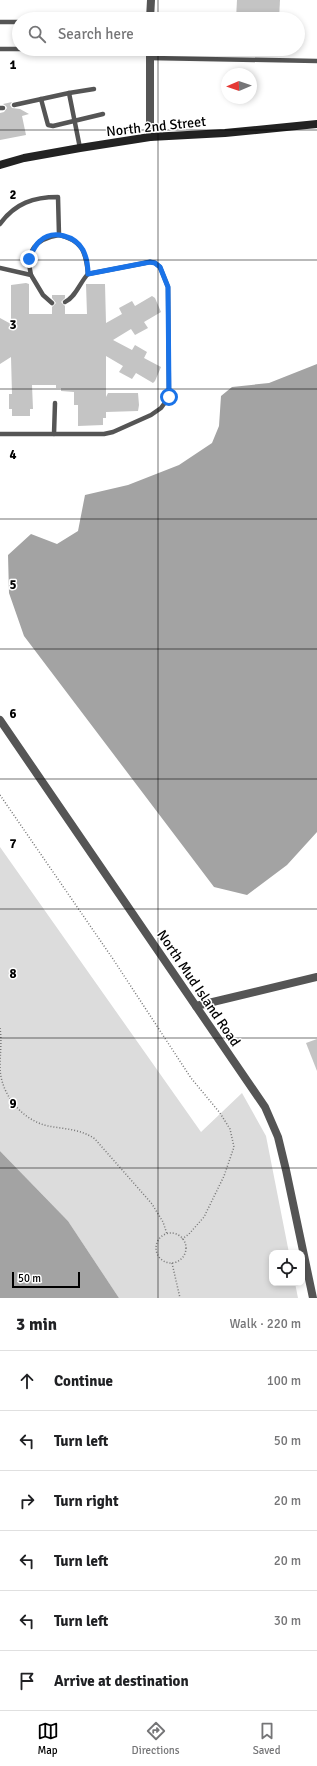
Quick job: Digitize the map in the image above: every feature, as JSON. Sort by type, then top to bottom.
[{"type":"main road","name":"North 2nd Street","points":[[0,165],[24,158],[150,137],[224,133],[317,124]]},
{"type":"street","points":[[150,12],[151,0]]},
{"type":"street","points":[[150,58],[150,137]]},
{"type":"street","name":"North Mud Island Road","points":[[0,720],[265,1107],[278,1138],[313,1298]]},
{"type":"street","points":[[196,1006],[317,977]]},
{"type":"lane","points":[[0,22],[12,22]]},
{"type":"lane","points":[[0,49],[12,49]]},
{"type":"lane","points":[[150,58],[317,61]]},
{"type":"lane","points":[[14,105],[94,89]]},
{"type":"lane","points":[[69,93],[80,148]]},
{"type":"lane","points":[[41,99],[48,125],[53,126],[103,114]]},
{"type":"lane","points":[[0,224],[6,216],[20,204],[33,199],[58,197],[59,234]]},
{"type":"lane","points":[[52,303],[43,295],[31,275],[29,259],[35,247],[41,240],[59,234],[74,239],[79,245],[86,256],[88,274],[69,300],[65,302]]},
{"type":"lane","points":[[0,434],[104,434],[113,432],[151,415],[162,408],[169,397],[168,287],[160,267],[155,263],[150,262],[88,274]]},
{"type":"lane","points":[[0,268],[31,275]]},
{"type":"lane","points":[[54,434],[55,403]]},
{"type":"path","points":[[0,795],[114,959],[191,1078],[220,1113],[230,1129],[234,1147],[224,1176],[204,1217],[189,1234],[182,1239]]},
{"type":"path","points":[[0,1028],[0,1069],[3,1085],[14,1104],[26,1117],[39,1124],[86,1133],[95,1139],[152,1204],[163,1222],[166,1234]]},
{"type":"path","points":[[166,1234],[174,1234],[182,1239],[186,1248],[183,1257],[176,1262],[172,1263],[162,1260],[156,1252],[157,1242],[166,1234]]},
{"type":"path","points":[[172,1263],[180,1298]]},
{"type":"shaded area","points":[[317,364],[317,832],[287,865],[247,895],[214,887],[24,636],[9,593],[8,555],[31,534],[57,544],[78,531],[85,495],[128,485],[179,465],[212,443],[219,426],[221,396],[232,387],[269,383]]},
{"type":"shaded area","points":[[0,847],[201,1132],[242,1093],[266,1136],[288,1250],[269,1250],[269,1286],[296,1286],[298,1298],[119,1298],[68,1221],[0,1151]]},
{"type":"shaded area","points":[[0,1151],[68,1221],[119,1298],[0,1298]]},
{"type":"building","points":[[237,0],[280,0],[279,12],[236,12]]},
{"type":"building","points":[[12,102],[10,105],[12,108],[20,109],[29,114],[22,116],[26,135],[0,140],[0,113],[4,112],[7,108],[3,104]]},
{"type":"building","points":[[29,284],[29,314],[52,314],[52,307],[56,303],[52,298],[52,295],[65,295],[65,298],[61,302],[65,306],[65,314],[87,314],[86,284],[105,284],[106,323],[122,314],[119,308],[132,301],[135,306],[152,296],[155,298],[161,312],[144,322],[148,328],[135,335],[131,329],[113,340],[132,350],[135,345],[147,352],[144,358],[161,367],[155,381],[153,383],[136,373],[132,379],[119,372],[123,366],[106,356],[106,397],[108,393],[138,393],[138,411],[106,412],[106,418],[103,418],[103,425],[78,426],[78,405],[74,405],[74,392],[61,391],[61,388],[56,388],[56,385],[32,385],[33,409],[30,409],[30,416],[12,416],[12,409],[9,409],[9,394],[12,394],[11,357],[0,364],[0,318],[11,324],[11,285]]},
{"type":"building","points":[[317,1039],[317,1071],[306,1043]]},
{"type":"route","points":[[29,259],[35,247],[41,240],[59,234],[74,239],[79,245],[86,256],[88,274],[150,262],[155,263],[160,267],[168,287],[169,397]]}]
